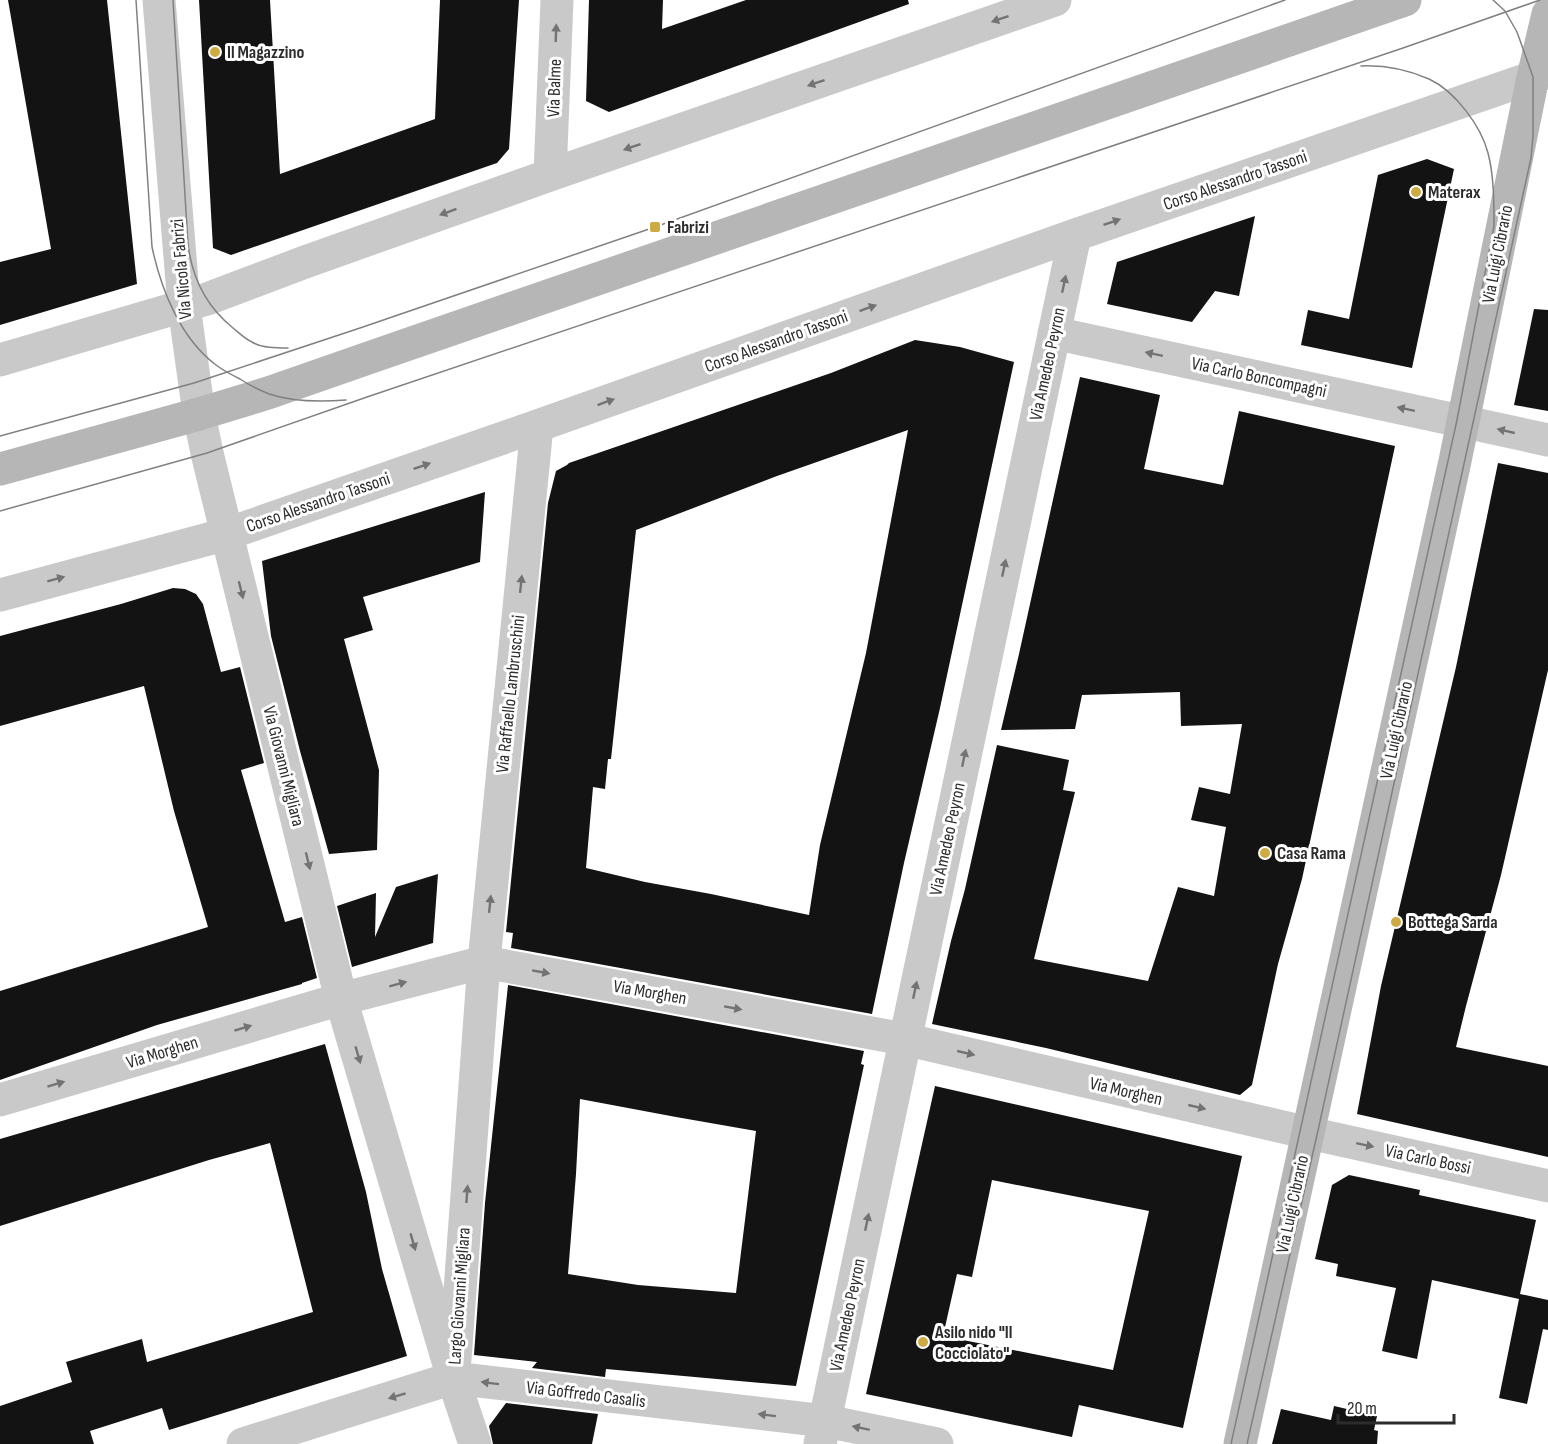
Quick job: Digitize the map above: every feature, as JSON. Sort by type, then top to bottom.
[{"type":"main road","points":[[0,469],[268,393],[1405,0]]},
{"type":"main road","name":"Via Luigi Cibrario","points":[[1240,1444],[1540,75],[1548,14]]},
{"type":"street","name":"Via Nicola Fabrizi","points":[[159,0],[184,306],[199,414],[227,534]]},
{"type":"street","name":"Via Balme","points":[[550,175],[557,0]]},
{"type":"street","points":[[0,360],[207,299],[550,175],[1055,0]]},
{"type":"street","name":"Corso Alessandro Tassoni","points":[[0,595],[227,534],[1075,235],[1540,75]]},
{"type":"street","name":"Via Amedeo Peyron","points":[[823,1433],[904,1039],[1075,235]]},
{"type":"street","name":"Via Carlo Boncompagni","points":[[1054,333],[1548,440]]},
{"type":"street","name":"Via Raffaello Lambruschini","points":[[484,962],[537,426]]},
{"type":"street","name":"Via Giovanni Migliara","points":[[227,534],[341,999]]},
{"type":"street","name":"Via Morghen","points":[[0,1100],[341,999],[484,962],[904,1039],[1308,1133]]},
{"type":"street","name":"Largo Giovanni Migliara","points":[[453,1378],[484,962]]},
{"type":"street","name":"Largo Giovanni Migliara","points":[[341,999],[453,1378]]},
{"type":"street","name":"Via Carlo Bossi","points":[[1308,1133],[1548,1186]]},
{"type":"street","points":[[453,1378],[475,1444]]},
{"type":"street","name":"Via Goffredo Casalis","points":[[243,1444],[453,1378],[823,1433],[937,1444]]},
{"type":"building","points":[[8,0],[107,0],[137,284],[0,325],[0,262],[51,249]]},
{"type":"building","points":[[199,0],[270,0],[280,174],[435,119],[440,0],[519,0],[509,149],[497,163],[231,255],[213,248]]},
{"type":"building","points":[[589,0],[663,0],[662,29],[746,0],[908,0],[909,4],[609,112],[586,101]]},
{"type":"building","points":[[1427,159],[1454,169],[1412,368],[1301,345],[1308,310],[1349,319],[1378,175]]},
{"type":"building","points":[[1255,216],[1239,296],[1215,291],[1192,322],[1107,304],[1117,262]]},
{"type":"building","points":[[1534,309],[1548,310],[1548,411],[1514,405]]},
{"type":"building","points":[[915,340],[960,347],[1014,362],[872,1014],[511,948],[513,933],[506,932],[548,503],[556,471],[569,463],[831,373]],"holes":[[[908,430],[866,653],[820,845],[809,915],[586,868],[593,787],[605,789],[608,759],[611,759],[636,530],[777,476]]]},
{"type":"building","points":[[1080,377],[1160,395],[1144,469],[1223,485],[1239,411],[1395,446],[1302,879],[1278,964],[1252,1085],[1240,1095],[1046,1048],[932,1024],[997,745],[1069,760],[1063,790],[1075,792],[1034,959],[1148,981],[1178,887],[1214,896],[1226,827],[1191,820],[1199,787],[1230,794],[1242,724],[1181,726],[1180,692],[1082,695],[1075,729],[1001,730]]},
{"type":"building","points":[[1498,463],[1548,473],[1548,670],[1501,875],[1456,1047],[1548,1066],[1548,1157],[1357,1114],[1381,986],[1456,667]]},
{"type":"building","points":[[485,492],[480,562],[363,597],[373,630],[344,639],[379,770],[377,850],[329,854],[271,636],[262,561]]},
{"type":"building","points":[[173,588],[185,589],[196,594],[203,604],[221,672],[240,667],[264,763],[241,770],[285,922],[302,917],[317,978],[157,1025],[0,1080],[0,991],[208,927],[174,811],[144,686],[0,726],[0,636]]},
{"type":"building","points":[[438,874],[433,943],[352,967],[337,906],[376,893],[375,937],[396,887]]},
{"type":"building","points":[[508,985],[864,1051],[861,1064],[864,1065],[796,1386],[606,1369],[605,1377],[532,1368],[537,1362],[474,1355],[485,1203]],"holes":[[[580,1099],[756,1131],[736,1293],[638,1285],[568,1274]]]},
{"type":"building","points":[[325,1044],[366,1192],[382,1269],[407,1356],[169,1430],[162,1408],[90,1431],[94,1444],[0,1444],[0,1406],[72,1382],[66,1362],[142,1339],[147,1362],[313,1312],[270,1143],[0,1226],[0,1139]]},
{"type":"building","points":[[935,1086],[1242,1156],[1183,1428],[1079,1405],[1072,1437],[866,1394]],"holes":[[[992,1180],[1149,1211],[1113,1370],[943,1336],[957,1274],[972,1277]]]},
{"type":"building","points":[[1349,1175],[1420,1190],[1419,1195],[1536,1220],[1520,1294],[1548,1300],[1548,1330],[1543,1329],[1527,1404],[1499,1398],[1519,1299],[1432,1280],[1417,1359],[1382,1351],[1396,1288],[1336,1276],[1338,1264],[1315,1259],[1332,1185]]},
{"type":"building","points":[[506,1403],[598,1414],[592,1444],[493,1444],[489,1426]]},
{"type":"building","points":[[1334,1406],[1377,1416],[1374,1430],[1378,1431],[1377,1444],[1272,1444],[1281,1409],[1331,1420]]},
{"type":"tram line","points":[[136,0],[152,247],[174,312],[182,327],[203,354],[222,369],[254,387],[278,397],[297,400],[346,400]]},
{"type":"tram line","points":[[173,0],[188,244],[193,269],[208,301],[240,334],[260,345],[288,348]]},
{"type":"tram line","points":[[0,436],[194,383],[360,328],[655,227],[1285,0]]},
{"type":"tram line","points":[[1247,1444],[1531,158],[1533,77],[1517,32],[1505,11],[1493,0]]},
{"type":"tram line","points":[[0,511],[207,453],[1540,0]]},
{"type":"tram line","points":[[1231,1444],[1457,420],[1494,226],[1493,180],[1488,153],[1485,143],[1466,110],[1448,92],[1429,79],[1396,69],[1361,66]]},
{"type":"place","name":"Il Magazzino","points":[[215,52]]},
{"type":"place","name":"Materax","points":[[1416,192]]},
{"type":"place","name":"Fabrizi","points":[[655,227]]},
{"type":"place","name":"Casa Rama","points":[[1265,853]]},
{"type":"place","name":"Bottega Sarda","points":[[1396,922]]},
{"type":"place","name":"Asilo nido \"Il Cocciolato\"","points":[[923,1342]]}]
